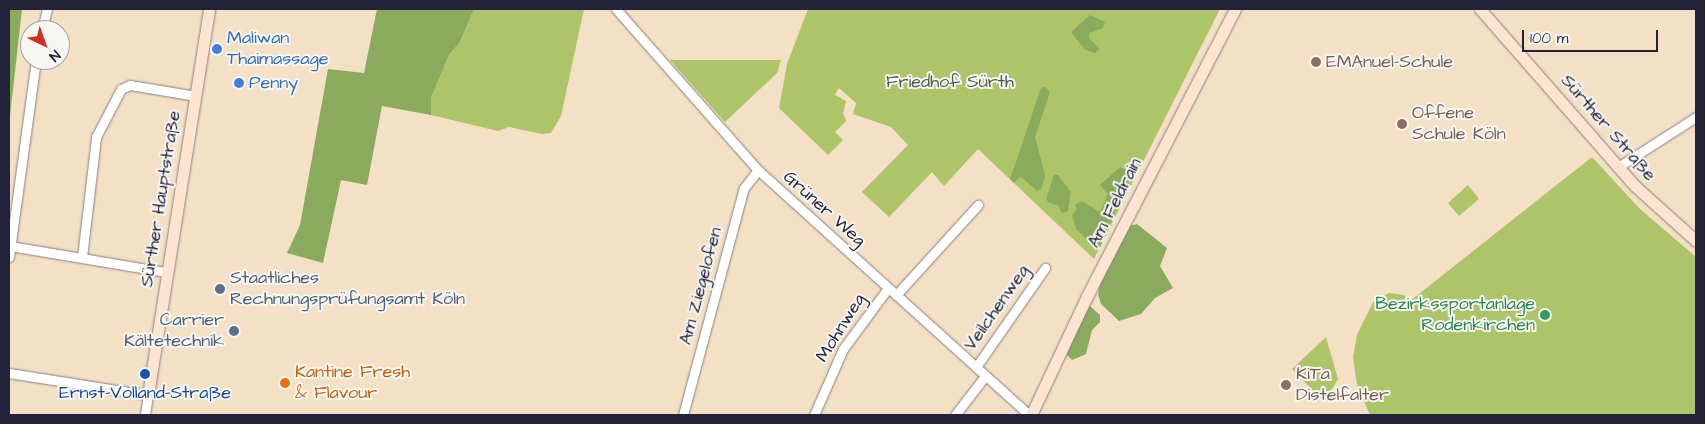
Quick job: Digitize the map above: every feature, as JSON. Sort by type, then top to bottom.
[{"type":"street","name":"Sürther Hauptstraße","points":[[148,395],[209,9]]},
{"type":"street","name":"Grüner Weg","points":[[616,9],[758,170],[1030,415]]},
{"type":"street","name":"Am Feldrain","points":[[1030,415],[1092,287],[1235,9]]},
{"type":"street","name":"Sürther Straße","points":[[1480,9],[1653,205],[1696,241]]},
{"type":"street","points":[[9,258],[35,70]]},
{"type":"street","points":[[82,257],[96,137],[121,89],[130,85],[196,96]]},
{"type":"street","points":[[1618,167],[1696,117]]},
{"type":"street","name":"Am Ziegelofen","points":[[684,415],[744,188],[758,170]]},
{"type":"street","points":[[896,295],[978,205]]},
{"type":"street","points":[[10,246],[166,272]]},
{"type":"street","name":"Veilchenweg","points":[[976,367],[1045,268]]},
{"type":"street","name":"Mohnweg","points":[[814,415],[843,349],[888,288]]},
{"type":"street","points":[[9,372],[148,395],[145,415]]},
{"type":"street","points":[[956,415],[986,376]]},
{"type":"green space","points":[[9,9],[22,9],[20,20],[9,125]]},
{"type":"green space","points":[[377,9],[474,9],[460,42],[449,55],[431,98],[431,115],[382,106],[367,185],[341,180],[323,263],[287,253],[300,225],[328,69],[364,73]]},
{"type":"green space","points":[[474,9],[584,9],[561,116],[551,133],[542,134],[509,127],[498,131],[431,115],[431,98],[449,55],[460,42]]},
{"type":"green space","name":"Friedhof Sürth","points":[[808,9],[1220,9],[1094,259],[978,149],[944,186],[932,172],[889,217],[862,192],[908,145],[891,127],[853,114],[856,103],[839,88],[835,95],[846,101],[843,113],[846,121],[835,132],[843,140],[828,155],[779,108],[787,64]]},
{"type":"green space","points":[[1090,15],[1105,22],[1103,28],[1089,33],[1089,38],[1100,49],[1095,53],[1085,50],[1071,32]]},
{"type":"green space","points":[[670,60],[781,60],[777,73],[725,122]]},
{"type":"green space","points":[[1045,87],[1050,92],[1035,137],[1045,175],[1042,188],[1037,191],[1020,176],[1014,183],[1010,179],[1041,88]]},
{"type":"green space","name":"Bezirkssportanlage Rodenkirchen","points":[[1592,157],[1640,209],[1696,257],[1696,415],[1370,415],[1357,385],[1353,357],[1357,335],[1373,302],[1389,293],[1404,295],[1410,301]]},
{"type":"green space","points":[[1120,167],[1131,172],[1128,182],[1100,247],[1093,245],[1076,229],[1072,215],[1077,209],[1075,205],[1082,201],[1100,212],[1108,194],[1100,185]]},
{"type":"green space","points":[[1054,175],[1058,175],[1071,192],[1068,211],[1062,213],[1058,205],[1049,203],[1046,199]]},
{"type":"green space","points":[[1468,185],[1479,199],[1459,216],[1448,203]]},
{"type":"green space","points":[[1137,224],[1167,248],[1160,266],[1173,288],[1155,298],[1141,314],[1119,321],[1101,304],[1098,294],[1101,281],[1129,226]]},
{"type":"green space","points":[[1090,306],[1100,315],[1100,322],[1092,330],[1086,354],[1072,360],[1064,352]]},
{"type":"green space","points":[[1326,337],[1338,379],[1324,402],[1292,369]]},
{"type":"place","name":"Maliwan Thaimassage","points":[[217,49]]},
{"type":"place","name":"EMAnuel-Schule","points":[[1316,62]]},
{"type":"place","name":"Penny","points":[[239,83]]},
{"type":"place","name":"Offene Schule Köln","points":[[1402,124]]},
{"type":"place","name":"Staatliches Rechnungsprüfungsamt Köln","points":[[220,289]]},
{"type":"place","name":"Bezirkssportanlage Rodenkirchen","points":[[1545,315]]},
{"type":"place","name":"Carrier Kältetechnik","points":[[234,331]]},
{"type":"place","name":"Ernst-Volland-Straße","points":[[145,374]]},
{"type":"place","name":"Kantine Fresh & Flavour","points":[[285,383]]},
{"type":"place","name":"KiTa Distelfalter","points":[[1286,385]]}]
